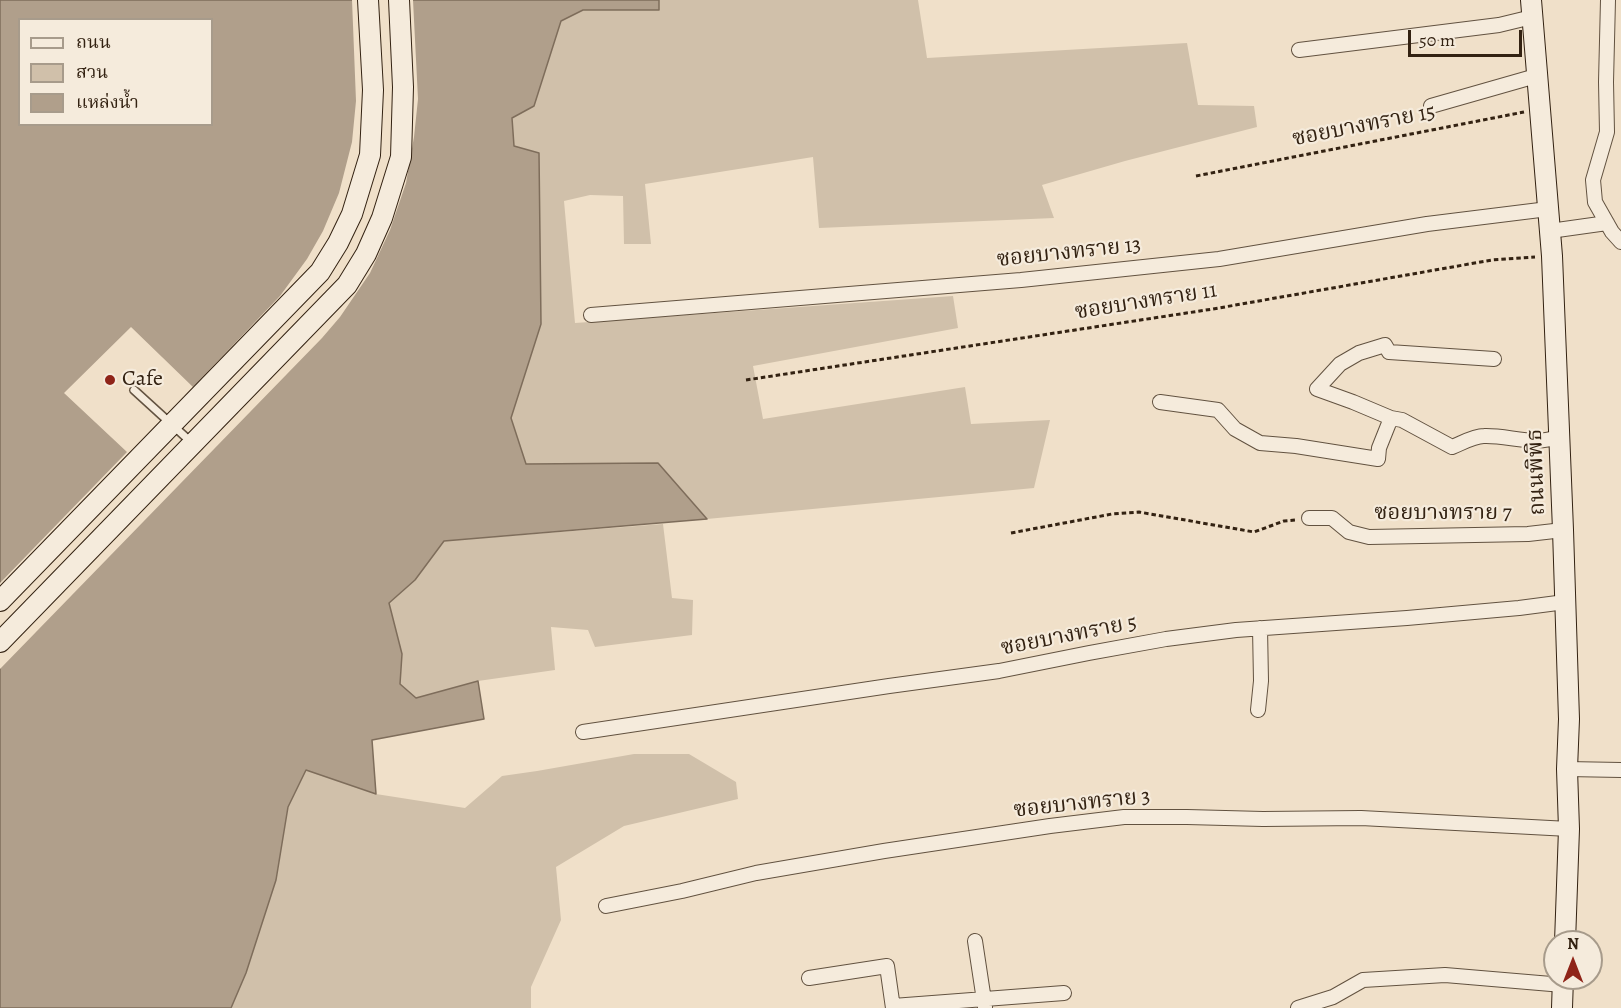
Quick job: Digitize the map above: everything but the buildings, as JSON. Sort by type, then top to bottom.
[{"type":"main road","points":[[0,602],[320,272],[338,243],[352,214],[370,155],[373,90],[369,0]]},
{"type":"main road","points":[[0,642],[347,285],[366,255],[382,218],[401,157],[403,87],[399,0]]},
{"type":"main road","name":"ถนนพิพิธ","points":[[1531,9],[1552,256],[1563,530],[1569,719],[1567,769],[1569,829],[1565,930]]},
{"type":"main road","points":[[1562,1008],[1563,990]]},
{"type":"street","points":[[1613,2],[1605,82],[1606,132],[1593,180],[1595,202],[1606,223],[1621,242]]},
{"type":"street","points":[[1299,50],[1499,25],[1531,9]]},
{"type":"street","points":[[1431,106],[1536,76]]},
{"type":"street","name":"ซอยบางทราย 13","points":[[591,315],[1021,280],[1219,259],[1426,224],[1548,209]]},
{"type":"street","points":[[1550,231],[1606,223]]},
{"type":"street","points":[[1494,359],[1389,352],[1385,345],[1359,353],[1340,364],[1317,389],[1391,418],[1402,420],[1452,447],[1482,436],[1549,440],[1559,436]]},
{"type":"street","points":[[1160,402],[1218,410],[1235,429],[1260,443],[1296,446],[1378,459],[1379,448],[1391,418]]},
{"type":"street","name":"ซอยบางทราย 7","points":[[1309,519],[1332,518],[1349,532],[1370,537],[1528,534],[1563,530]]},
{"type":"street","name":"ซอยบางทราย 5","points":[[583,732],[999,671],[1166,639],[1236,630],[1407,618],[1565,602]]},
{"type":"street","points":[[1258,710],[1261,681],[1260,628]]},
{"type":"street","points":[[1567,769],[1621,770]]},
{"type":"street","name":"ซอยบางทราย 3","points":[[606,906],[768,871],[1039,827],[1124,818],[1361,818],[1569,829]]},
{"type":"street","points":[[975,941],[984,1004]]},
{"type":"street","points":[[809,978],[887,966],[893,1007],[984,1004],[1064,993]]},
{"type":"street","points":[[1298,1008],[1334,997],[1363,980],[1444,975],[1543,981]]},
{"type":"lane","points":[[134,390],[193,444]]},
{"type":"path","name":"ซอยบางทราย 15","points":[[1196,176],[1539,109]]},
{"type":"path","name":"ซอยบางทราย 11","points":[[746,380],[1213,309],[1492,260],[1552,256]]},
{"type":"path","points":[[1011,533],[1112,514],[1139,512],[1254,532],[1284,521],[1309,519]]},
{"type":"green space","points":[[659,0],[918,0],[927,58],[1187,43],[1198,105],[1254,106],[1257,127],[1042,185],[1054,218],[819,228],[813,157],[645,184],[651,244],[624,244],[623,196],[590,195],[564,201],[575,323],[953,296],[958,328],[753,366],[763,419],[965,387],[971,424],[1050,420],[1034,488],[707,519],[658,463],[526,464],[511,418],[541,324],[513,146],[512,117],[534,106],[560,21],[583,10],[659,10]]},
{"type":"green space","points":[[663,524],[672,598],[693,600],[692,635],[595,647],[588,630],[551,627],[555,670],[478,681],[416,698],[400,684],[402,654],[389,603],[415,580],[444,541]]},
{"type":"green space","points":[[634,754],[689,754],[736,782],[738,799],[624,826],[556,867],[561,920],[531,987],[531,1008],[227,1008],[276,880],[288,807],[306,770],[376,794],[465,808],[502,776]]},
{"type":"water","points":[[0,0],[659,0],[659,10],[583,10],[561,21],[534,106],[512,118],[514,146],[539,153],[541,324],[511,418],[526,464],[658,463],[707,519],[444,541],[415,580],[389,603],[402,654],[400,684],[416,698],[478,681],[484,719],[372,740],[376,794],[306,770],[288,807],[276,880],[246,973],[231,1008],[0,1008]]},
{"type":"pier","points":[[352,0],[413,0],[418,99],[414,137],[406,183],[390,230],[370,273],[340,317],[322,338],[0,669],[0,583],[127,452],[64,393],[131,327],[193,387],[280,296],[307,259],[323,231],[339,193],[352,142],[356,101]]},
{"type":"place","name":"Cafe","points":[[110,380]]}]
